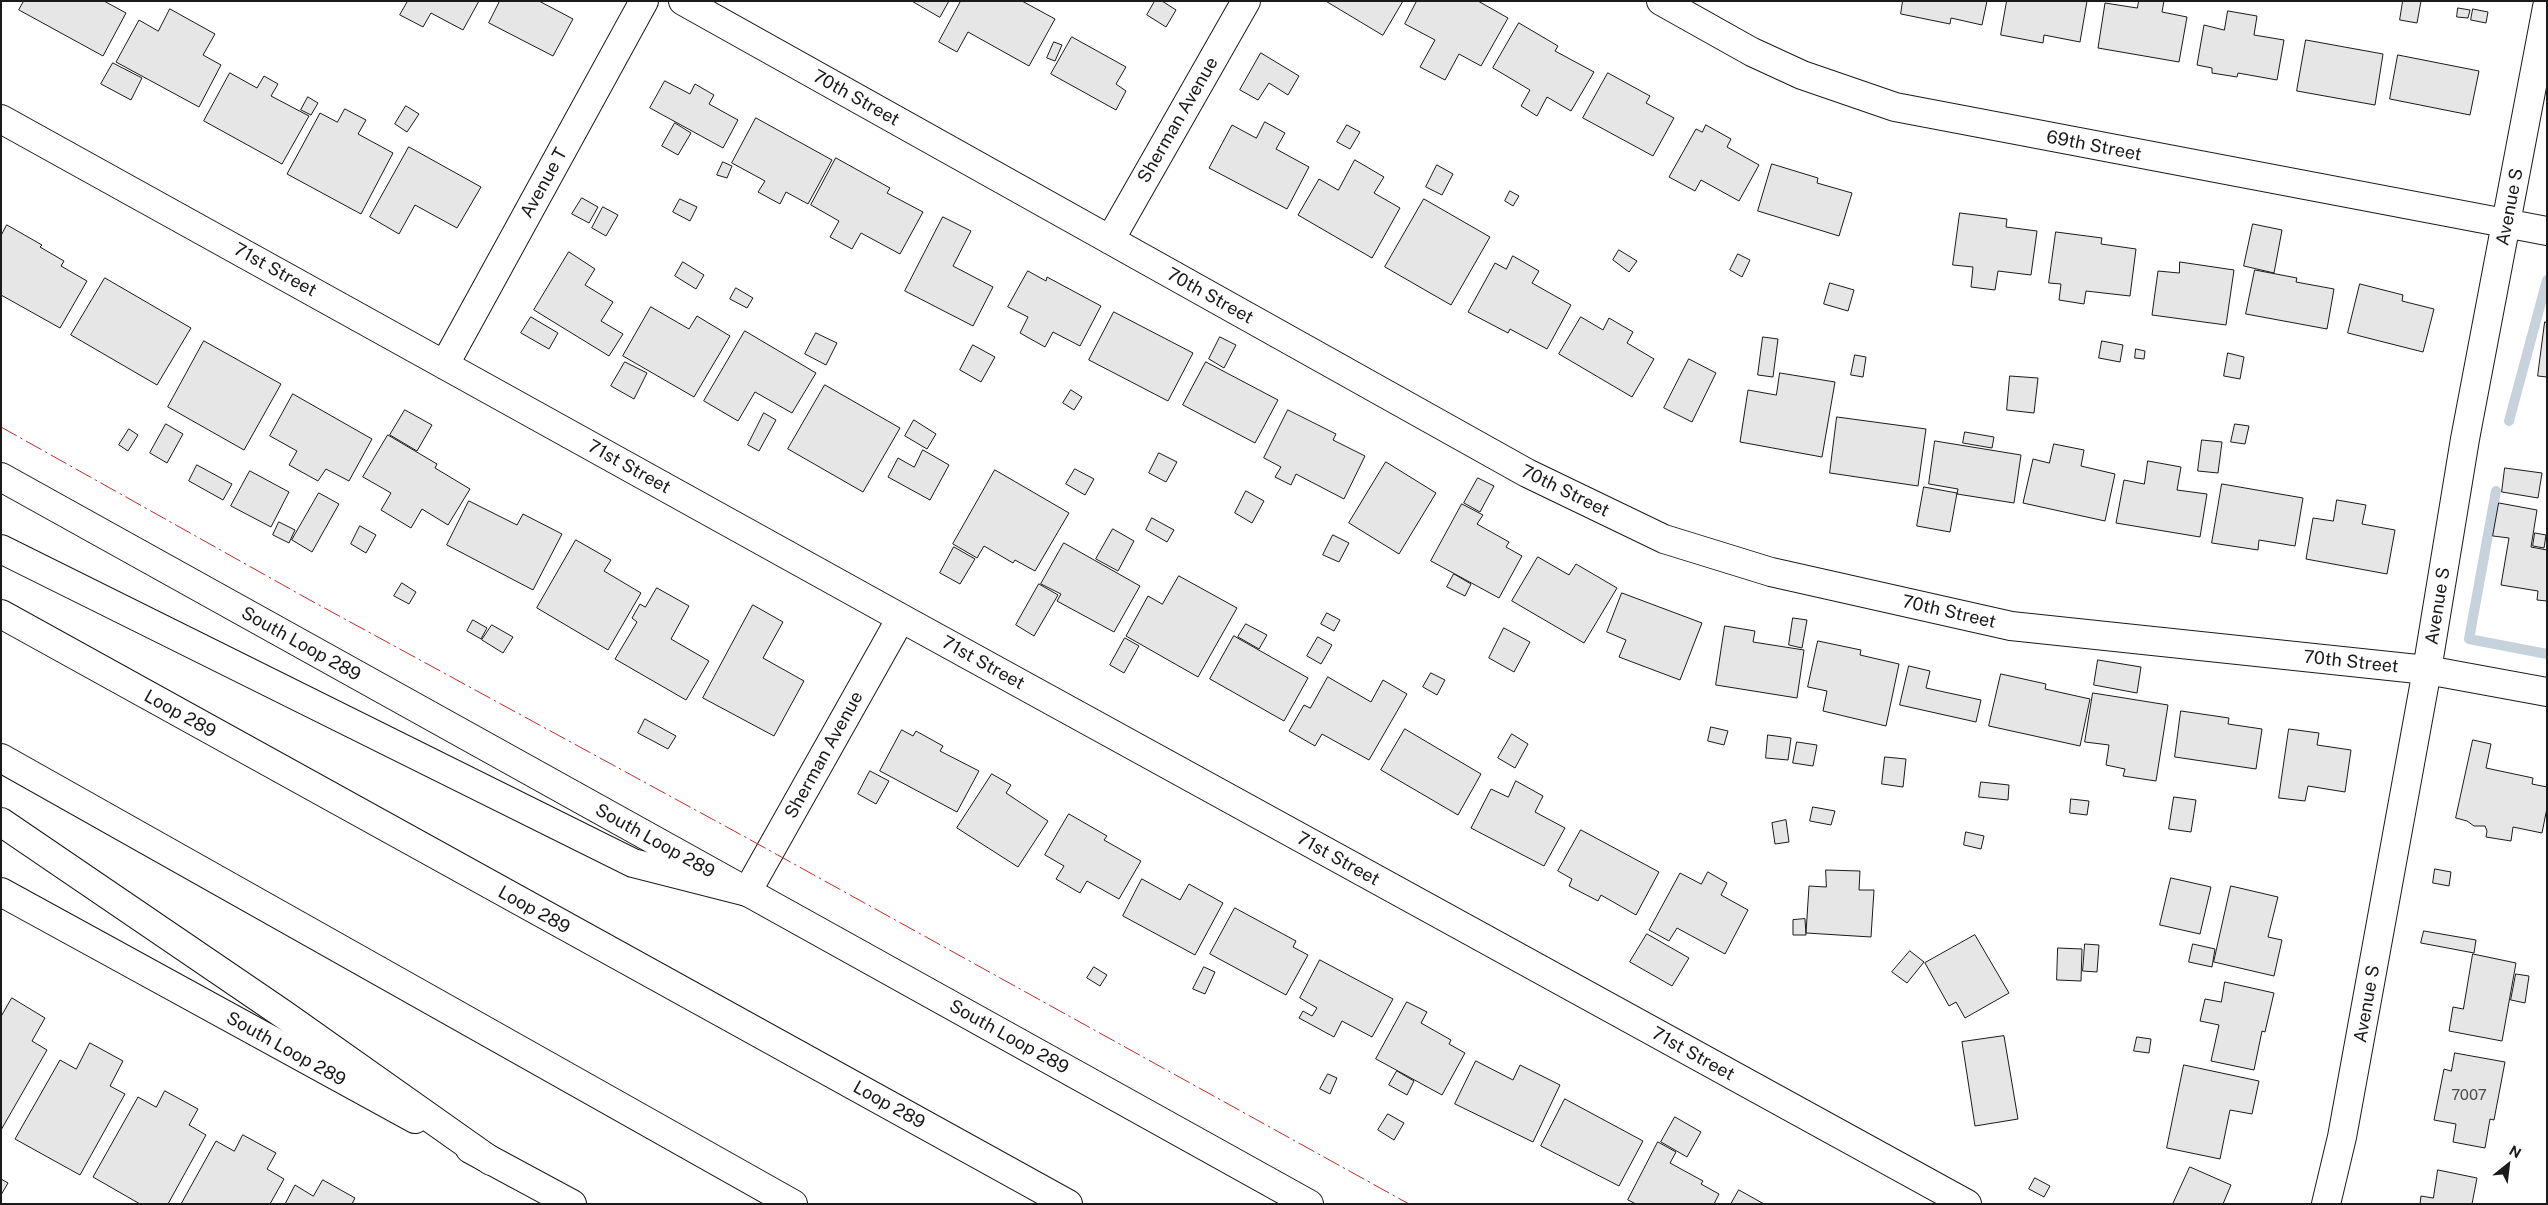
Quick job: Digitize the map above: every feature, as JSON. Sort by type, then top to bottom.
[{"type":"main road","name":"Avenue T","points":[[445,364],[644,1]]},
{"type":"main road","name":"70th Street","points":[[683,1],[1528,473],[1664,540],[1771,572],[2011,626],[2427,670],[2547,692]]},
{"type":"main road","name":"Sherman Avenue","points":[[1110,240],[1246,1]]},
{"type":"main road","name":"69th Street","points":[[1661,1],[1752,52],[1802,75],[1896,106],[2547,231]]},
{"type":"main road","name":"Avenue S","points":[[2326,1204],[2342,1138],[2427,670],[2464,439],[2507,224],[2547,7]]},
{"type":"main road","name":"71st Street","points":[[1,119],[901,618],[1968,1204]]},
{"type":"main road","name":"South Loop 289","points":[[1,477],[1309,1204]]},
{"type":"main road","points":[[1,549],[632,863],[747,892]]},
{"type":"main road","name":"Loop 289","points":[[1,614],[1068,1204]]},
{"type":"main road","name":"Sherman Avenue","points":[[747,892],[901,618]]},
{"type":"main road","points":[[1,758],[793,1204]]},
{"type":"main road","points":[[1,822],[284,1014],[491,1161]]},
{"type":"main road","name":"South Loop 289","points":[[1,892],[572,1204]]},
{"type":"building","points":[[24,1],[104,1],[126,13],[103,56],[19,10]]},
{"type":"building","points":[[408,1],[479,1],[463,30],[431,13],[423,27],[400,15]]},
{"type":"building","points":[[500,1],[539,1],[573,19],[553,56],[489,23]]},
{"type":"building","points":[[912,1],[949,1],[940,17]]},
{"type":"building","points":[[961,1],[1022,1],[1055,19],[1029,66],[968,32],[957,52],[939,42]]},
{"type":"building","points":[[1155,1],[1162,1],[1176,10],[1166,27],[1147,15]]},
{"type":"building","points":[[1326,1],[1403,1],[1383,35]]},
{"type":"building","points":[[1417,1],[1478,1],[1508,18],[1481,66],[1459,54],[1445,80],[1420,67],[1435,40],[1405,24]]},
{"type":"building","points":[[1903,1],[1987,1],[1982,25],[1951,18],[1950,24],[1901,14]]},
{"type":"building","points":[[2007,1],[2087,1],[2080,42],[2044,35],[2043,43],[2001,35]]},
{"type":"building","points":[[2139,1],[2164,1],[2162,12],[2187,17],[2179,62],[2098,48],[2105,3],[2137,8]]},
{"type":"building","points":[[2403,1],[2421,1],[2417,23],[2400,20]]},
{"type":"building","points":[[2458,8],[2470,10],[2468,18],[2457,17]]},
{"type":"building","points":[[170,9],[215,34],[203,55],[221,65],[199,107],[116,62],[139,20],[158,31]]},
{"type":"building","points":[[2473,9],[2488,12],[2486,23],[2471,20]]},
{"type":"building","points":[[2228,11],[2257,16],[2254,35],[2284,40],[2277,80],[2238,73],[2237,77],[2212,73],[2212,68],[2197,65],[2204,25],[2224,30]]},
{"type":"building","points":[[1519,23],[1558,46],[1555,51],[1594,72],[1571,111],[1547,97],[1537,116],[1521,106],[1530,90],[1493,68]]},
{"type":"building","points":[[1072,37],[1126,67],[1116,84],[1126,91],[1116,110],[1051,74]]},
{"type":"building","points":[[2306,40],[2383,54],[2375,105],[2297,91]]},
{"type":"building","points":[[1054,42],[1062,45],[1055,61],[1047,58]]},
{"type":"building","points":[[1261,53],[1299,76],[1288,95],[1269,83],[1258,100],[1240,90]]},
{"type":"building","points":[[2398,55],[2479,71],[2470,115],[2390,99]]},
{"type":"building","points":[[113,63],[142,78],[131,100],[101,84]]},
{"type":"building","points":[[230,73],[257,88],[264,76],[278,84],[271,96],[309,116],[282,164],[204,121]]},
{"type":"building","points":[[1608,73],[1650,96],[1646,103],[1674,118],[1653,156],[1583,118]]},
{"type":"building","points":[[665,81],[690,94],[695,84],[714,95],[709,104],[738,120],[723,148],[650,108]]},
{"type":"building","points":[[308,97],[318,103],[311,115],[301,110]]},
{"type":"building","points":[[406,106],[419,114],[407,132],[395,124]]},
{"type":"building","points":[[345,109],[366,120],[358,134],[393,153],[361,214],[287,174],[320,113],[337,122]]},
{"type":"building","points":[[756,118],[832,160],[808,204],[786,192],[780,204],[758,192],[765,181],[732,163]]},
{"type":"building","points":[[1265,122],[1285,133],[1276,149],[1309,167],[1287,209],[1209,168],[1232,125],[1256,138]]},
{"type":"building","points":[[675,123],[691,133],[678,155],[662,146]]},
{"type":"building","points":[[1347,125],[1360,132],[1350,149],[1337,142]]},
{"type":"building","points":[[1706,125],[1731,139],[1727,147],[1759,165],[1739,201],[1701,180],[1695,191],[1669,177],[1696,129],[1702,132]]},
{"type":"building","points":[[409,147],[481,187],[457,228],[415,205],[399,234],[370,217]]},
{"type":"building","points":[[836,158],[890,188],[887,193],[923,212],[900,254],[861,233],[852,249],[830,237],[839,221],[811,205]]},
{"type":"building","points":[[1355,160],[1384,177],[1374,193],[1400,208],[1372,258],[1298,215],[1319,179],[1338,190]]},
{"type":"building","points":[[723,162],[732,166],[727,178],[717,175]]},
{"type":"building","points":[[1772,164],[1818,178],[1817,183],[1852,193],[1839,236],[1758,211]]},
{"type":"building","points":[[1437,165],[1453,174],[1442,195],[1426,187]]},
{"type":"building","points":[[1510,191],[1519,196],[1513,206],[1505,201]]},
{"type":"building","points":[[582,198],[598,207],[589,223],[572,214]]},
{"type":"building","points":[[680,199],[697,207],[690,221],[673,212]]},
{"type":"building","points":[[1424,199],[1490,237],[1451,305],[1385,267]]},
{"type":"building","points":[[603,207],[618,215],[606,236],[592,228]]},
{"type":"building","points":[[1960,213],[2007,219],[2006,227],[2037,231],[2031,275],[1998,271],[1995,290],[1971,287],[1973,267],[1953,265]]},
{"type":"building","points":[[943,217],[971,231],[953,266],[993,287],[973,326],[905,291]]},
{"type":"building","points":[[2253,224],[2282,230],[2274,273],[2244,266]]},
{"type":"building","points":[[7,225],[42,245],[40,247],[64,261],[61,266],[87,281],[60,328],[1,295],[1,236]]},
{"type":"building","points":[[2056,232],[2102,238],[2101,244],[2136,249],[2130,296],[2086,291],[2084,304],[2059,300],[2061,284],[2049,283]]},
{"type":"building","points":[[1619,250],[1637,261],[1629,272],[1613,260]]},
{"type":"building","points":[[569,252],[595,269],[585,285],[613,302],[601,321],[623,334],[609,356],[534,310]]},
{"type":"building","points":[[1738,254],[1750,260],[1742,277],[1730,270]]},
{"type":"building","points":[[1513,256],[1539,271],[1532,283],[1571,305],[1547,349],[1510,329],[1508,333],[1468,312],[1495,263],[1506,269]]},
{"type":"building","points":[[683,262],[704,275],[696,289],[675,276]]},
{"type":"building","points":[[2180,262],[2234,270],[2226,325],[2152,315],[2158,271],[2179,273]]},
{"type":"building","points":[[2255,270],[2297,278],[2296,282],[2334,289],[2327,329],[2246,314]]},
{"type":"building","points":[[1028,271],[1046,281],[1047,277],[1101,306],[1080,346],[1053,332],[1045,347],[1020,333],[1028,317],[1008,307]]},
{"type":"building","points":[[105,278],[191,328],[157,385],[71,335]]},
{"type":"building","points":[[1830,283],[1854,290],[1848,311],[1824,304]]},
{"type":"building","points":[[2360,284],[2403,295],[2402,301],[2434,309],[2423,352],[2348,333]]},
{"type":"building","points":[[736,288],[753,298],[747,308],[730,299]]},
{"type":"building","points":[[651,307],[689,329],[697,316],[730,336],[694,397],[623,356]]},
{"type":"building","points":[[1114,312],[1193,353],[1168,401],[1089,360]]},
{"type":"building","points":[[531,317],[558,333],[549,349],[521,333]]},
{"type":"building","points":[[1581,317],[1603,330],[1609,318],[1633,332],[1627,343],[1654,359],[1632,397],[1559,354]]},
{"type":"building","points":[[2545,322],[2547,323],[2547,377],[2538,376]]},
{"type":"building","points":[[745,331],[816,373],[792,413],[755,392],[738,421],[704,401]]},
{"type":"building","points":[[816,333],[837,343],[826,365],[805,354]]},
{"type":"building","points":[[1220,337],[1236,345],[1224,368],[1209,359]]},
{"type":"building","points":[[1763,337],[1778,339],[1773,377],[1758,375]]},
{"type":"building","points":[[204,341],[281,384],[244,450],[168,407]]},
{"type":"building","points":[[2102,341],[2123,345],[2120,362],[2099,358]]},
{"type":"building","points":[[973,345],[995,357],[981,382],[960,370]]},
{"type":"building","points":[[2136,349],[2145,351],[2144,359],[2135,358]]},
{"type":"building","points":[[2228,353],[2244,357],[2240,379],[2224,376]]},
{"type":"building","points":[[1855,355],[1866,357],[1863,377],[1851,375]]},
{"type":"building","points":[[1689,359],[1716,373],[1692,422],[1664,408]]},
{"type":"building","points":[[625,362],[647,373],[634,399],[611,386]]},
{"type":"building","points":[[1206,362],[1278,400],[1255,443],[1183,405]]},
{"type":"building","points":[[1780,373],[1835,382],[1822,457],[1740,442],[1748,390],[1776,395]]},
{"type":"building","points":[[2010,376],[2038,378],[2034,413],[2007,410]]},
{"type":"building","points":[[825,385],[900,428],[863,492],[788,449]]},
{"type":"building","points":[[1071,390],[1082,397],[1074,410],[1063,403]]},
{"type":"building","points":[[293,394],[372,439],[349,481],[326,469],[318,481],[289,465],[297,451],[270,436]]},
{"type":"building","points":[[405,410],[432,425],[417,451],[390,435]]},
{"type":"building","points":[[1288,410],[1336,434],[1333,440],[1365,456],[1344,499],[1296,474],[1291,485],[1275,477],[1281,467],[1264,458]]},
{"type":"building","points":[[764,413],[776,420],[759,451],[748,445]]},
{"type":"building","points":[[1837,417],[1926,429],[1918,486],[1830,473]]},
{"type":"building","points":[[914,420],[936,434],[927,449],[905,436]]},
{"type":"building","points":[[166,424],[183,434],[167,463],[150,453]]},
{"type":"building","points":[[2235,424],[2249,426],[2245,444],[2231,442]]},
{"type":"building","points":[[129,429],[138,435],[128,451],[119,445]]},
{"type":"building","points":[[1965,432],[1994,437],[1992,448],[1963,443]]},
{"type":"building","points":[[388,435],[437,464],[435,468],[470,489],[448,525],[422,509],[411,528],[381,510],[391,493],[363,477]]},
{"type":"building","points":[[2202,440],[2222,442],[2218,473],[2198,471]]},
{"type":"building","points":[[1935,441],[2021,455],[2014,503],[1957,494],[1958,489],[1929,484]]},
{"type":"building","points":[[2054,444],[2084,450],[2081,466],[2115,474],[2105,521],[2023,503],[2033,459],[2049,463]]},
{"type":"building","points":[[923,450],[949,465],[930,500],[888,477],[898,458],[914,467]]},
{"type":"building","points":[[1159,453],[1177,462],[1166,482],[1149,473]]},
{"type":"building","points":[[2148,461],[2181,467],[2177,490],[2207,494],[2200,537],[2116,523],[2124,480],[2144,484]]},
{"type":"building","points":[[1386,462],[1436,493],[1399,554],[1349,523]]},
{"type":"building","points":[[197,465],[232,484],[223,500],[189,481]]},
{"type":"building","points":[[2505,468],[2542,473],[2538,498],[2502,492]]},
{"type":"building","points":[[1075,469],[1094,479],[1085,495],[1066,484]]},
{"type":"building","points":[[995,470],[1069,513],[1035,571],[1015,560],[1013,563],[984,546],[977,558],[953,544]]},
{"type":"building","points":[[250,471],[289,492],[271,527],[231,506]]},
{"type":"building","points":[[1478,478],[1494,486],[1480,512],[1464,503]]},
{"type":"building","points":[[2222,484],[2303,498],[2295,546],[2259,540],[2258,550],[2212,543]]},
{"type":"building","points":[[1924,487],[1957,493],[1950,532],[1917,526]]},
{"type":"building","points":[[1246,491],[1264,501],[1252,523],[1235,513]]},
{"type":"building","points":[[319,493],[339,504],[312,552],[292,540]]},
{"type":"building","points":[[2337,500],[2366,505],[2362,524],[2395,530],[2387,574],[2306,559],[2313,518],[2333,521]]},
{"type":"building","points":[[469,501],[517,525],[523,514],[562,534],[533,590],[447,545]]},
{"type":"building","points":[[2499,503],[2537,510],[2531,547],[2547,550],[2547,601],[2537,600],[2538,591],[2501,585],[2509,538],[2493,536]]},
{"type":"building","points":[[1462,504],[1483,515],[1477,524],[1509,542],[1506,547],[1522,556],[1499,598],[1431,561]]},
{"type":"building","points":[[1152,518],[1174,530],[1167,542],[1146,530]]},
{"type":"building","points":[[279,522],[295,530],[289,543],[273,535]]},
{"type":"building","points":[[360,526],[376,535],[366,553],[351,544]]},
{"type":"building","points":[[1113,529],[1134,541],[1118,571],[1096,559]]},
{"type":"building","points":[[2535,533],[2546,535],[2544,548],[2533,546]]},
{"type":"building","points":[[1333,535],[1349,543],[1339,562],[1323,555]]},
{"type":"building","points":[[576,540],[611,560],[604,571],[641,593],[608,650],[537,608]]},
{"type":"building","points":[[1064,543],[1140,586],[1114,632],[1057,601],[1061,594],[1041,584]]},
{"type":"building","points":[[954,547],[975,559],[960,584],[940,573]]},
{"type":"building","points":[[1538,557],[1569,575],[1576,564],[1617,588],[1584,643],[1512,601]]},
{"type":"building","points":[[1454,574],[1471,584],[1465,596],[1447,587]]},
{"type":"building","points":[[1179,576],[1237,608],[1198,677],[1126,636],[1148,596],[1162,604]]},
{"type":"building","points":[[402,583],[416,592],[409,604],[394,596]]},
{"type":"building","points":[[1039,584],[1058,595],[1034,636],[1016,625]]},
{"type":"building","points":[[657,588],[689,606],[671,639],[709,661],[686,700],[615,659],[637,622],[632,618],[640,604],[645,607]]},
{"type":"building","points":[[1622,593],[1702,623],[1680,680],[1619,657],[1626,640],[1607,632]]},
{"type":"building","points":[[753,605],[783,622],[763,658],[804,681],[774,736],[703,698]]},
{"type":"building","points":[[1327,613],[1340,620],[1334,631],[1321,624]]},
{"type":"building","points":[[1793,618],[1807,620],[1802,648],[1789,645]]},
{"type":"building","points":[[473,620],[487,628],[481,639],[467,631]]},
{"type":"building","points":[[1246,624],[1267,635],[1259,649],[1238,637]]},
{"type":"building","points":[[492,625],[513,637],[503,653],[482,640]]},
{"type":"building","points":[[1725,626],[1755,631],[1753,642],[1804,650],[1797,698],[1716,685]]},
{"type":"building","points":[[1504,628],[1530,642],[1514,672],[1489,658]]},
{"type":"building","points":[[1234,636],[1308,678],[1284,721],[1210,679]]},
{"type":"building","points":[[1318,637],[1332,645],[1321,664],[1307,656]]},
{"type":"building","points":[[1125,638],[1139,646],[1124,673],[1110,665]]},
{"type":"building","points":[[1818,641],[1861,650],[1860,655],[1899,664],[1886,726],[1823,711],[1827,691],[1808,687]]},
{"type":"building","points":[[2098,660],[2141,667],[2137,693],[2094,685]]},
{"type":"building","points":[[1909,666],[1930,671],[1926,688],[1981,700],[1976,722],[1900,705]]},
{"type":"building","points":[[1431,673],[1445,680],[1437,695],[1423,687]]},
{"type":"building","points":[[2001,674],[2046,684],[2045,689],[2090,699],[2080,746],[1989,726]]},
{"type":"building","points":[[1328,677],[1371,702],[1383,680],[1407,694],[1369,760],[1322,734],[1315,746],[1289,731],[1304,705],[1310,708]]},
{"type":"building","points":[[2093,693],[2168,705],[2156,781],[2123,776],[2125,769],[2106,765],[2109,745],[2085,742]]},
{"type":"building","points":[[2181,711],[2229,718],[2228,724],[2262,729],[2256,769],[2175,757]]},
{"type":"building","points":[[645,719],[676,736],[668,749],[638,733]]},
{"type":"building","points":[[1711,727],[1728,731],[1724,745],[1708,741]]},
{"type":"building","points":[[1405,729],[1481,774],[1458,815],[1381,770]]},
{"type":"building","points":[[2289,729],[2319,733],[2317,745],[2351,750],[2345,792],[2308,786],[2305,801],[2279,798]]},
{"type":"building","points":[[902,730],[913,736],[916,731],[943,746],[940,751],[979,771],[957,812],[880,771]]},
{"type":"building","points":[[1512,734],[1528,744],[1515,768],[1498,758]]},
{"type":"building","points":[[1768,735],[1791,738],[1788,760],[1766,758]]},
{"type":"building","points":[[2473,740],[2491,744],[2486,768],[2533,778],[2532,784],[2547,787],[2547,808],[2542,833],[2513,827],[2511,841],[2486,837],[2487,831],[2485,826],[2474,826],[2467,821],[2456,818]]},
{"type":"building","points":[[1797,742],[1817,745],[1813,766],[1793,763]]},
{"type":"building","points":[[1885,757],[1906,759],[1903,787],[1882,784]]},
{"type":"building","points":[[870,771],[889,781],[876,804],[858,794]]},
{"type":"building","points":[[992,774],[1011,785],[1006,793],[1048,821],[1018,867],[957,828]]},
{"type":"building","points":[[1516,781],[1543,796],[1535,812],[1565,828],[1544,866],[1471,828],[1491,789],[1508,797]]},
{"type":"building","points":[[1981,782],[2009,785],[2008,800],[1979,797]]},
{"type":"building","points":[[2174,797],[2196,800],[2191,832],[2169,829]]},
{"type":"building","points":[[2071,799],[2089,801],[2087,815],[2070,813]]},
{"type":"building","points":[[1813,807],[1835,811],[1831,825],[1810,821]]},
{"type":"building","points":[[1069,814],[1107,836],[1104,840],[1141,861],[1119,899],[1087,881],[1080,893],[1056,879],[1064,866],[1045,855]]},
{"type":"building","points":[[1786,820],[1789,842],[1775,844],[1772,823]]},
{"type":"building","points":[[1581,830],[1659,872],[1636,915],[1601,895],[1598,901],[1569,886],[1572,879],[1558,871]]},
{"type":"building","points":[[1966,832],[1984,836],[1981,849],[1964,845]]},
{"type":"building","points":[[2435,869],[2451,872],[2449,886],[2433,883]]},
{"type":"building","points":[[1826,870],[1860,871],[1859,890],[1874,890],[1871,937],[1806,933],[1809,886],[1826,887]]},
{"type":"building","points":[[1708,872],[1727,883],[1721,895],[1748,910],[1725,954],[1677,928],[1669,941],[1649,930],[1680,873],[1701,884]]},
{"type":"building","points":[[2171,878],[2211,887],[2200,934],[2160,925]]},
{"type":"building","points":[[1142,879],[1180,900],[1189,884],[1223,903],[1195,955],[1123,916]]},
{"type":"building","points":[[2231,886],[2278,897],[2268,937],[2282,940],[2274,976],[2214,962]]},
{"type":"building","points":[[1235,908],[1296,941],[1293,947],[1308,955],[1286,995],[1210,954]]},
{"type":"building","points":[[1805,919],[1806,935],[1793,935],[1793,920]]},
{"type":"building","points":[[2424,931],[2476,940],[2474,953],[2421,943]]},
{"type":"building","points":[[1647,934],[1689,958],[1672,986],[1630,962]]},
{"type":"building","points":[[1975,935],[2009,993],[1965,1018],[1956,1002],[1949,1006],[1925,963]]},
{"type":"building","points":[[2085,944],[2099,945],[2097,972],[2083,971]]},
{"type":"building","points":[[2193,944],[2215,949],[2212,967],[2189,962]]},
{"type":"building","points":[[2058,948],[2082,949],[2081,981],[2057,980]]},
{"type":"building","points":[[1910,951],[1924,962],[1907,983],[1892,972]]},
{"type":"building","points":[[2473,954],[2516,963],[2502,1041],[2449,1031],[2453,1007],[2463,1009]]},
{"type":"building","points":[[1320,960],[1393,999],[1372,1037],[1342,1021],[1334,1037],[1299,1018],[1303,1011],[1312,1016],[1317,1008],[1300,998]]},
{"type":"building","points":[[1094,967],[1107,975],[1100,986],[1087,978]]},
{"type":"building","points":[[1204,967],[1215,972],[1205,994],[1193,989]]},
{"type":"building","points":[[2516,974],[2529,976],[2525,1003],[2511,1000]]},
{"type":"building","points":[[2225,982],[2274,993],[2265,1032],[2262,1031],[2254,1070],[2211,1061],[2219,1025],[2200,1021],[2205,999],[2221,1002]]},
{"type":"building","points":[[12,998],[45,1018],[32,1041],[47,1050],[1,1130],[1,1017]]},
{"type":"building","points":[[1407,1002],[1427,1012],[1421,1023],[1451,1040],[1449,1044],[1465,1053],[1442,1095],[1376,1059]]},
{"type":"building","points":[[2004,1036],[2018,1119],[1975,1126],[1962,1042]]},
{"type":"building","points":[[2137,1037],[2151,1039],[2149,1053],[2134,1051]]},
{"type":"building","points":[[90,1043],[123,1061],[110,1086],[125,1094],[80,1175],[15,1139],[60,1060],[76,1069]]},
{"type":"building","points":[[2455,1053],[2505,1062],[2494,1120],[2490,1119],[2485,1148],[2453,1142],[2456,1124],[2434,1120],[2444,1069],[2451,1071]]},
{"type":"building","points":[[1476,1061],[1513,1080],[1520,1065],[1560,1085],[1533,1142],[1455,1104]]},
{"type":"building","points":[[2184,1065],[2259,1081],[2252,1114],[2230,1110],[2220,1159],[2167,1148]]},
{"type":"building","points":[[1397,1071],[1414,1081],[1407,1095],[1389,1085]]},
{"type":"building","points":[[1328,1074],[1337,1078],[1330,1094],[1320,1089]]},
{"type":"building","points":[[165,1091],[198,1109],[189,1125],[206,1135],[168,1204],[140,1204],[93,1177],[138,1097],[156,1107]]},
{"type":"building","points":[[1565,1099],[1643,1141],[1619,1186],[1541,1146]]},
{"type":"building","points":[[1388,1114],[1404,1123],[1394,1140],[1378,1130]]},
{"type":"building","points":[[1675,1117],[1701,1132],[1687,1157],[1661,1142]]},
{"type":"building","points":[[243,1135],[276,1153],[267,1169],[284,1179],[270,1204],[181,1204],[216,1141],[234,1151]]},
{"type":"building","points":[[1658,1142],[1676,1152],[1670,1163],[1703,1181],[1701,1184],[1719,1194],[1714,1204],[1636,1204],[1628,1200]]},
{"type":"building","points":[[2190,1167],[2231,1185],[2223,1204],[2173,1204]]},
{"type":"building","points":[[2438,1170],[2477,1178],[2472,1204],[2420,1204],[2421,1196],[2433,1198]]},
{"type":"building","points":[[2035,1178],[2050,1186],[2044,1197],[2029,1189]]},
{"type":"building","points":[[1,1179],[8,1183],[1,1195]]},
{"type":"building","points":[[323,1180],[355,1198],[352,1204],[285,1204],[295,1185],[313,1196]]},
{"type":"building","points":[[1739,1190],[1764,1204],[1731,1204]]},
{"type":"waterway","points":[[2509,421],[2547,280]]},
{"type":"waterway","points":[[2496,491],[2469,639],[2547,654]]},
{"type":"power","points":[[1,427],[308,599],[747,838],[1409,1204]]}]
